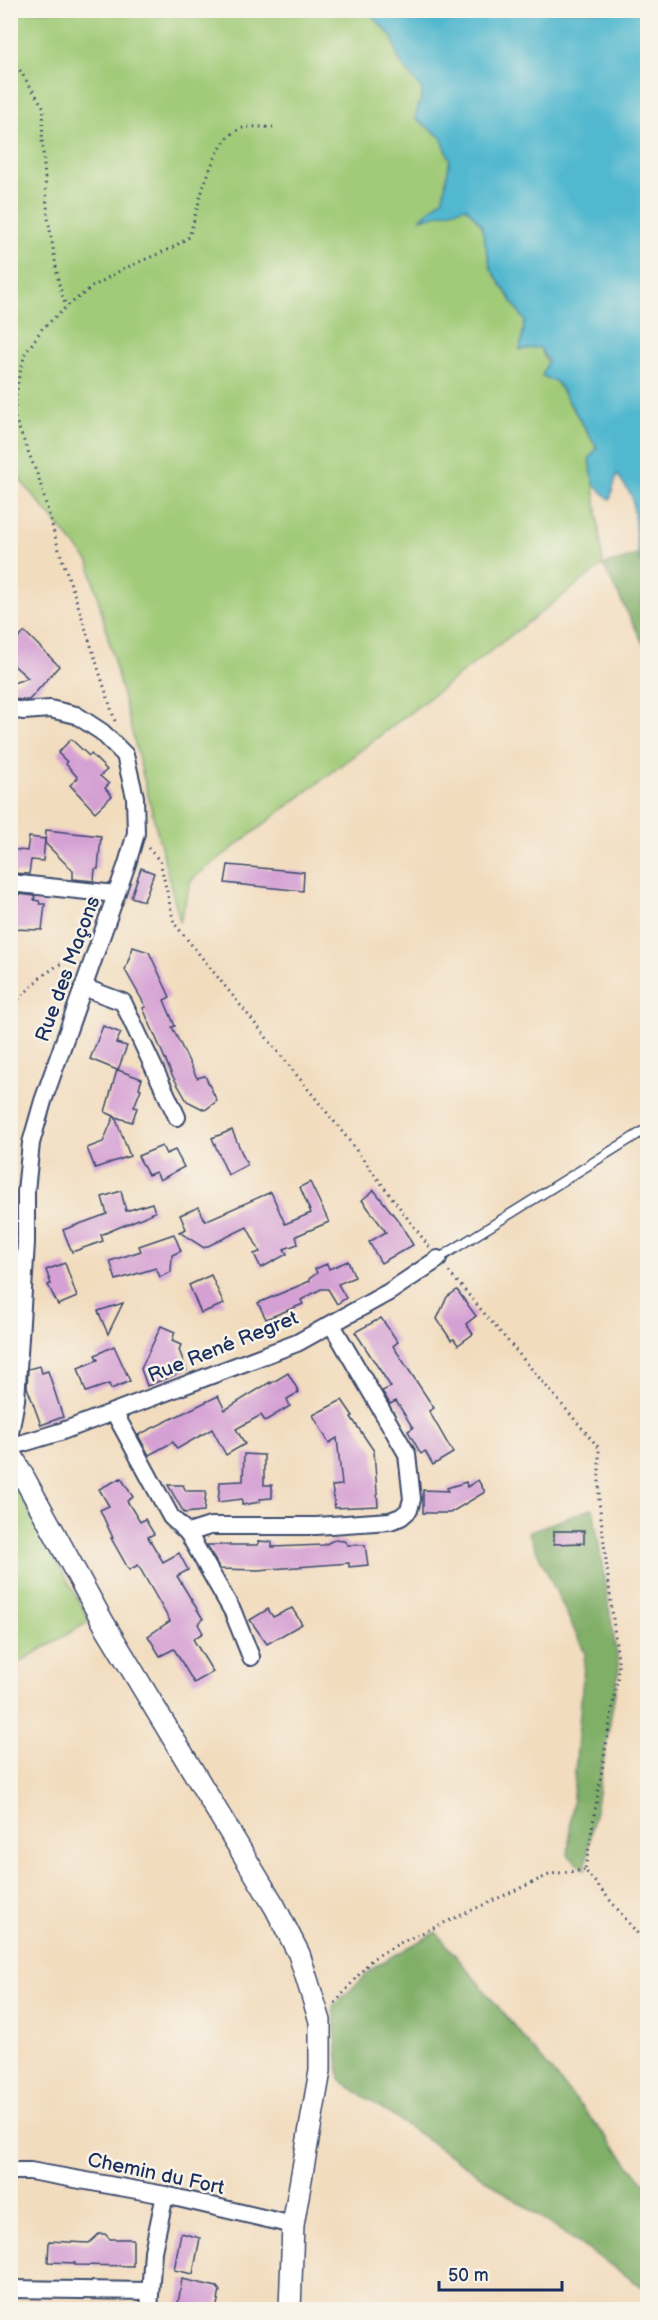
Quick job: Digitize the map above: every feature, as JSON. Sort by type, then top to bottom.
[{"type":"street","name":"Rue des Maçons","points":[[10,709],[50,710],[76,715],[102,732],[125,755],[135,797],[136,833],[43,1101],[31,1143],[26,1191],[16,1400],[10,1433]]},
{"type":"street","points":[[10,884],[116,894]]},
{"type":"street","points":[[83,987],[123,1002],[177,1117]]},
{"type":"street","name":"Rue René Regret","points":[[10,1447],[114,1412],[297,1343],[389,1292],[438,1258]]},
{"type":"street","points":[[188,1533],[210,1526],[316,1526],[390,1521],[401,1517],[409,1510],[412,1499],[407,1454],[332,1324]]},
{"type":"street","points":[[114,1412],[171,1517],[188,1533],[233,1612],[251,1657]]},
{"type":"street","points":[[10,1452],[103,1622],[275,1907],[299,1954],[320,2021],[320,2071],[293,2225],[290,2310]]},
{"type":"street","name":"Chemin du Fort","points":[[10,2171],[30,2171],[165,2195],[293,2225]]},
{"type":"street","points":[[149,2310],[153,2251],[165,2195]]},
{"type":"street","points":[[10,2289],[149,2291]]},
{"type":"lane","points":[[438,1258],[648,1128]]},
{"type":"path","points":[[10,55],[44,108],[42,139],[48,218],[59,284],[66,307]]},
{"type":"path","points":[[115,723],[58,547],[39,479],[12,417],[18,380],[25,354],[42,329],[66,307],[92,287],[123,269],[172,248],[189,237],[201,191],[214,159],[228,137],[241,128],[273,127]]},
{"type":"path","points":[[136,833],[159,861],[174,923],[341,1130],[438,1258],[598,1448],[599,1501],[619,1669],[585,1870],[648,1946]]},
{"type":"path","points":[[10,1008],[42,976],[102,936]]},
{"type":"path","points":[[320,2021],[372,1959],[400,1943],[551,1874],[585,1870]]},
{"type":"green space","points":[[10,11],[368,11],[392,37],[400,61],[423,91],[415,118],[441,137],[450,159],[443,198],[421,218],[466,207],[481,224],[491,269],[525,321],[520,350],[539,346],[556,382],[597,448],[589,460],[603,565],[191,880],[180,922],[89,562],[11,469]]},
{"type":"green space","points":[[638,555],[647,580],[640,605],[647,609],[647,651],[603,565]]},
{"type":"green space","points":[[11,1479],[90,1621],[10,1667]]},
{"type":"green space","points":[[593,1508],[619,1669],[585,1870],[568,1855],[585,1653],[528,1532]]},
{"type":"green space","points":[[436,1932],[647,2186],[647,2290],[340,2080],[333,2006],[377,1965]]},
{"type":"water","points":[[368,11],[647,11],[647,575],[638,555],[632,496],[617,474],[610,500],[594,484],[589,460],[597,447],[557,382],[542,376],[548,360],[539,347],[520,350],[525,321],[491,269],[481,224],[466,207],[420,219],[443,198],[450,159],[441,137],[415,118],[423,91],[400,62],[392,37]]},
{"type":"building","points":[[25,632],[59,666],[29,700],[10,699],[10,684],[28,678],[10,662],[10,646]]},
{"type":"building","points":[[71,739],[107,770],[100,776],[109,784],[105,788],[112,796],[95,812],[70,785],[78,778],[58,753]]},
{"type":"building","points":[[46,830],[101,836],[98,869],[95,869],[94,881],[73,879],[73,871],[45,843]]},
{"type":"building","points":[[29,837],[45,839],[43,861],[31,860],[29,874],[10,873],[10,849],[27,851]]},
{"type":"building","points":[[228,865],[304,872],[303,891],[225,883]]},
{"type":"building","points":[[141,868],[154,873],[144,901],[131,897]]},
{"type":"building","points":[[18,894],[35,896],[34,900],[45,904],[42,930],[10,929],[10,901],[18,899]]},
{"type":"building","points":[[133,947],[149,952],[170,997],[164,1000],[175,1026],[172,1027],[197,1078],[205,1076],[217,1101],[205,1110],[187,1101],[172,1075],[143,1008],[146,1007],[125,970]]},
{"type":"building","points":[[103,1026],[121,1033],[116,1043],[127,1046],[118,1070],[142,1079],[132,1122],[115,1117],[130,1156],[95,1168],[87,1148],[103,1142],[114,1116],[105,1112],[117,1070],[90,1059]]},
{"type":"building","points":[[232,1130],[247,1165],[228,1175],[212,1138]]},
{"type":"building","points":[[162,1146],[166,1154],[175,1150],[184,1167],[160,1180],[156,1172],[148,1175],[138,1156]]},
{"type":"building","points":[[310,1182],[329,1222],[296,1236],[298,1244],[284,1249],[287,1254],[261,1268],[254,1254],[260,1252],[247,1227],[204,1248],[179,1232],[186,1229],[180,1215],[199,1207],[205,1221],[271,1192],[285,1224],[311,1213],[300,1187]]},
{"type":"building","points":[[374,1190],[400,1223],[413,1245],[381,1263],[369,1242],[386,1232],[362,1200]]},
{"type":"building","points":[[121,1191],[126,1211],[152,1203],[155,1212],[101,1235],[103,1241],[72,1252],[63,1230],[107,1214],[102,1197]]},
{"type":"building","points":[[174,1234],[181,1251],[172,1255],[171,1272],[160,1277],[156,1268],[116,1280],[110,1261],[141,1251],[139,1246]]},
{"type":"building","points":[[348,1261],[355,1277],[338,1284],[346,1298],[337,1304],[328,1289],[321,1289],[301,1300],[303,1304],[266,1319],[258,1303],[310,1281],[309,1279],[317,1273],[315,1269],[327,1264],[329,1269]]},
{"type":"building","points":[[65,1263],[77,1297],[58,1305],[48,1285],[51,1284],[46,1270]]},
{"type":"building","points":[[211,1275],[224,1304],[201,1313],[189,1285]]},
{"type":"building","points":[[457,1290],[476,1316],[466,1324],[473,1334],[458,1345],[454,1339],[451,1340],[437,1319],[447,1297]]},
{"type":"building","points":[[123,1303],[108,1334],[98,1311]]},
{"type":"building","points":[[381,1318],[398,1342],[393,1346],[434,1408],[429,1411],[453,1453],[433,1465],[425,1451],[421,1454],[408,1431],[413,1428],[396,1401],[390,1404],[382,1391],[391,1387],[355,1332]]},
{"type":"building","points":[[161,1326],[175,1332],[172,1341],[181,1345],[179,1350],[187,1370],[147,1386],[141,1369]]},
{"type":"building","points":[[114,1346],[130,1381],[111,1389],[109,1384],[86,1392],[78,1368],[98,1360],[95,1355]]},
{"type":"building","points":[[40,1366],[42,1373],[48,1371],[63,1417],[41,1425],[27,1387],[28,1369]]},
{"type":"building","points":[[288,1373],[299,1392],[287,1399],[290,1406],[265,1421],[261,1415],[236,1429],[245,1444],[226,1455],[212,1429],[177,1449],[173,1442],[149,1455],[138,1435],[218,1396],[225,1410]]},
{"type":"building","points":[[342,1400],[374,1451],[378,1506],[335,1508],[332,1486],[342,1485],[337,1438],[329,1443],[313,1415]]},
{"type":"building","points":[[244,1454],[264,1455],[264,1485],[272,1485],[272,1498],[242,1505],[242,1499],[218,1502],[220,1482],[243,1481]]},
{"type":"building","points":[[121,1478],[133,1497],[127,1501],[140,1522],[145,1519],[154,1534],[148,1537],[163,1562],[179,1553],[188,1570],[177,1576],[203,1619],[198,1624],[203,1633],[193,1639],[213,1672],[194,1683],[174,1649],[160,1656],[148,1636],[170,1621],[138,1565],[129,1570],[111,1538],[113,1538],[100,1510],[109,1506],[99,1489]]},
{"type":"building","points":[[478,1480],[485,1492],[450,1513],[423,1513],[423,1490],[448,1491],[447,1488],[466,1482],[467,1487]]},
{"type":"building","points":[[168,1485],[183,1485],[186,1491],[206,1491],[204,1511],[184,1513]]},
{"type":"building","points":[[554,1531],[584,1531],[584,1543],[554,1544]]},
{"type":"building","points":[[334,1540],[344,1541],[348,1545],[365,1545],[368,1565],[349,1567],[349,1563],[258,1570],[220,1569],[207,1545],[258,1545],[258,1541],[272,1542],[272,1547],[324,1545]]},
{"type":"building","points":[[292,1608],[302,1624],[267,1644],[250,1620],[268,1609],[273,1617]]},
{"type":"building","points":[[181,2233],[200,2238],[193,2274],[174,2270]]},
{"type":"building","points":[[99,2234],[105,2234],[110,2239],[133,2239],[133,2266],[48,2262],[49,2241],[89,2243]]},
{"type":"building","points":[[182,2279],[217,2287],[220,2291],[216,2310],[177,2310]]}]
